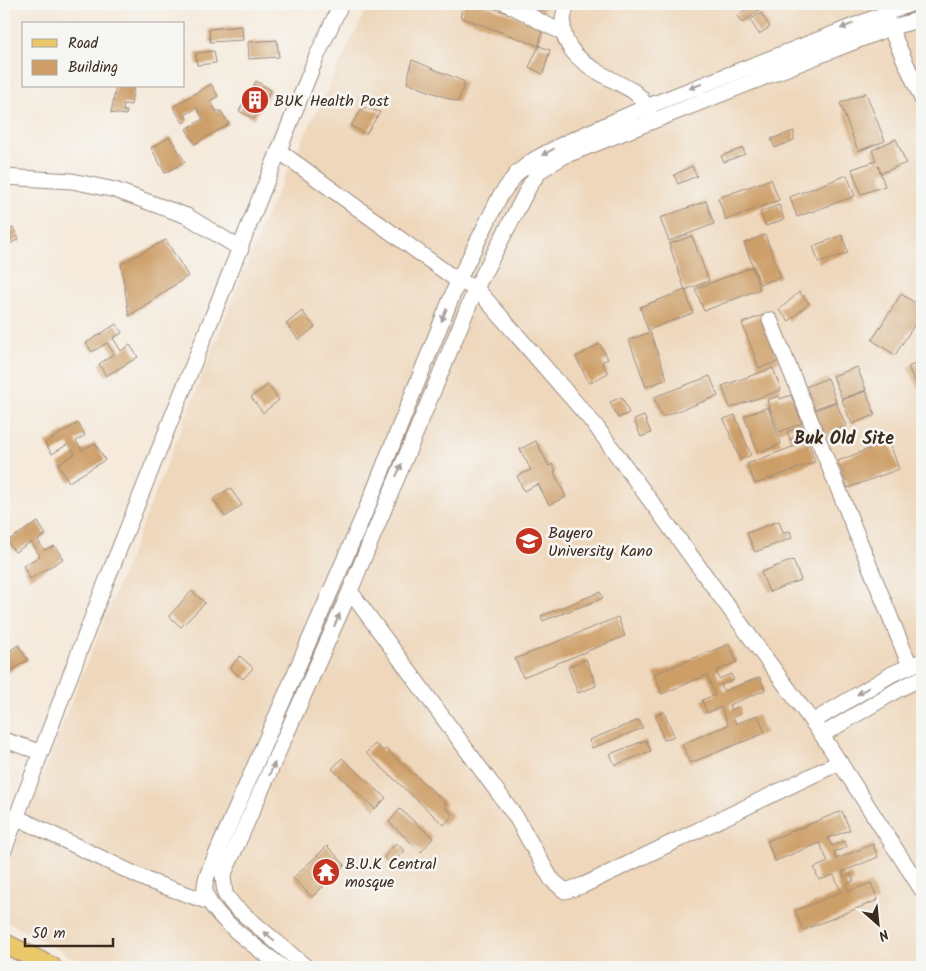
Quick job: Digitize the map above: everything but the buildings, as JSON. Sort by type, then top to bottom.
[{"type":"main road","points":[[4,943],[52,967]]},
{"type":"street","points":[[4,850],[40,752],[172,414],[241,249],[316,58],[341,4]]},
{"type":"street","points":[[507,4],[522,10],[548,27],[563,32]]},
{"type":"street","points":[[567,4],[562,20],[563,32],[576,58],[632,91],[646,107],[651,122]]},
{"type":"street","points":[[282,967],[224,919],[209,902],[205,889],[209,871],[240,795],[306,651],[369,503],[458,282],[500,196],[517,173],[535,159],[565,142],[646,107],[884,12],[910,4]]},
{"type":"street","points":[[884,12],[889,28],[922,99]]},
{"type":"street","points":[[306,967],[234,906],[224,894],[223,876],[350,591],[476,288],[519,201],[541,170],[564,156],[889,28],[922,19]]},
{"type":"street","points":[[279,151],[458,282],[476,288],[595,426],[822,736],[922,890]]},
{"type":"street","points":[[4,177],[72,181],[115,190],[187,216],[241,249]]},
{"type":"street","points":[[770,320],[916,663],[892,674],[812,722]]},
{"type":"street","points":[[350,591],[516,817],[551,879],[565,891],[584,885],[840,762]]},
{"type":"street","points":[[306,651],[321,658]]},
{"type":"street","points":[[892,674],[899,689]]},
{"type":"street","points":[[822,736],[899,689],[922,678]]},
{"type":"street","points":[[4,740],[40,752]]},
{"type":"street","points":[[240,795],[258,801]]},
{"type":"street","points":[[16,817],[149,881],[209,902]]},
{"type":"street","points":[[224,919],[234,906]]},
{"type":"shaded area","name":"Bayero University Kano","points":[[369,4],[922,4],[922,967],[90,967],[4,920],[4,871],[268,211]]},
{"type":"place","name":"BUK Health Post","points":[[255,100]]},
{"type":"place","name":"Bayero University Kano","points":[[529,541]]},
{"type":"place","name":"B.U.K Central mosque","points":[[326,872]]},
{"type":"district","name":"Buk Old Site","points":[[844,438]]}]
